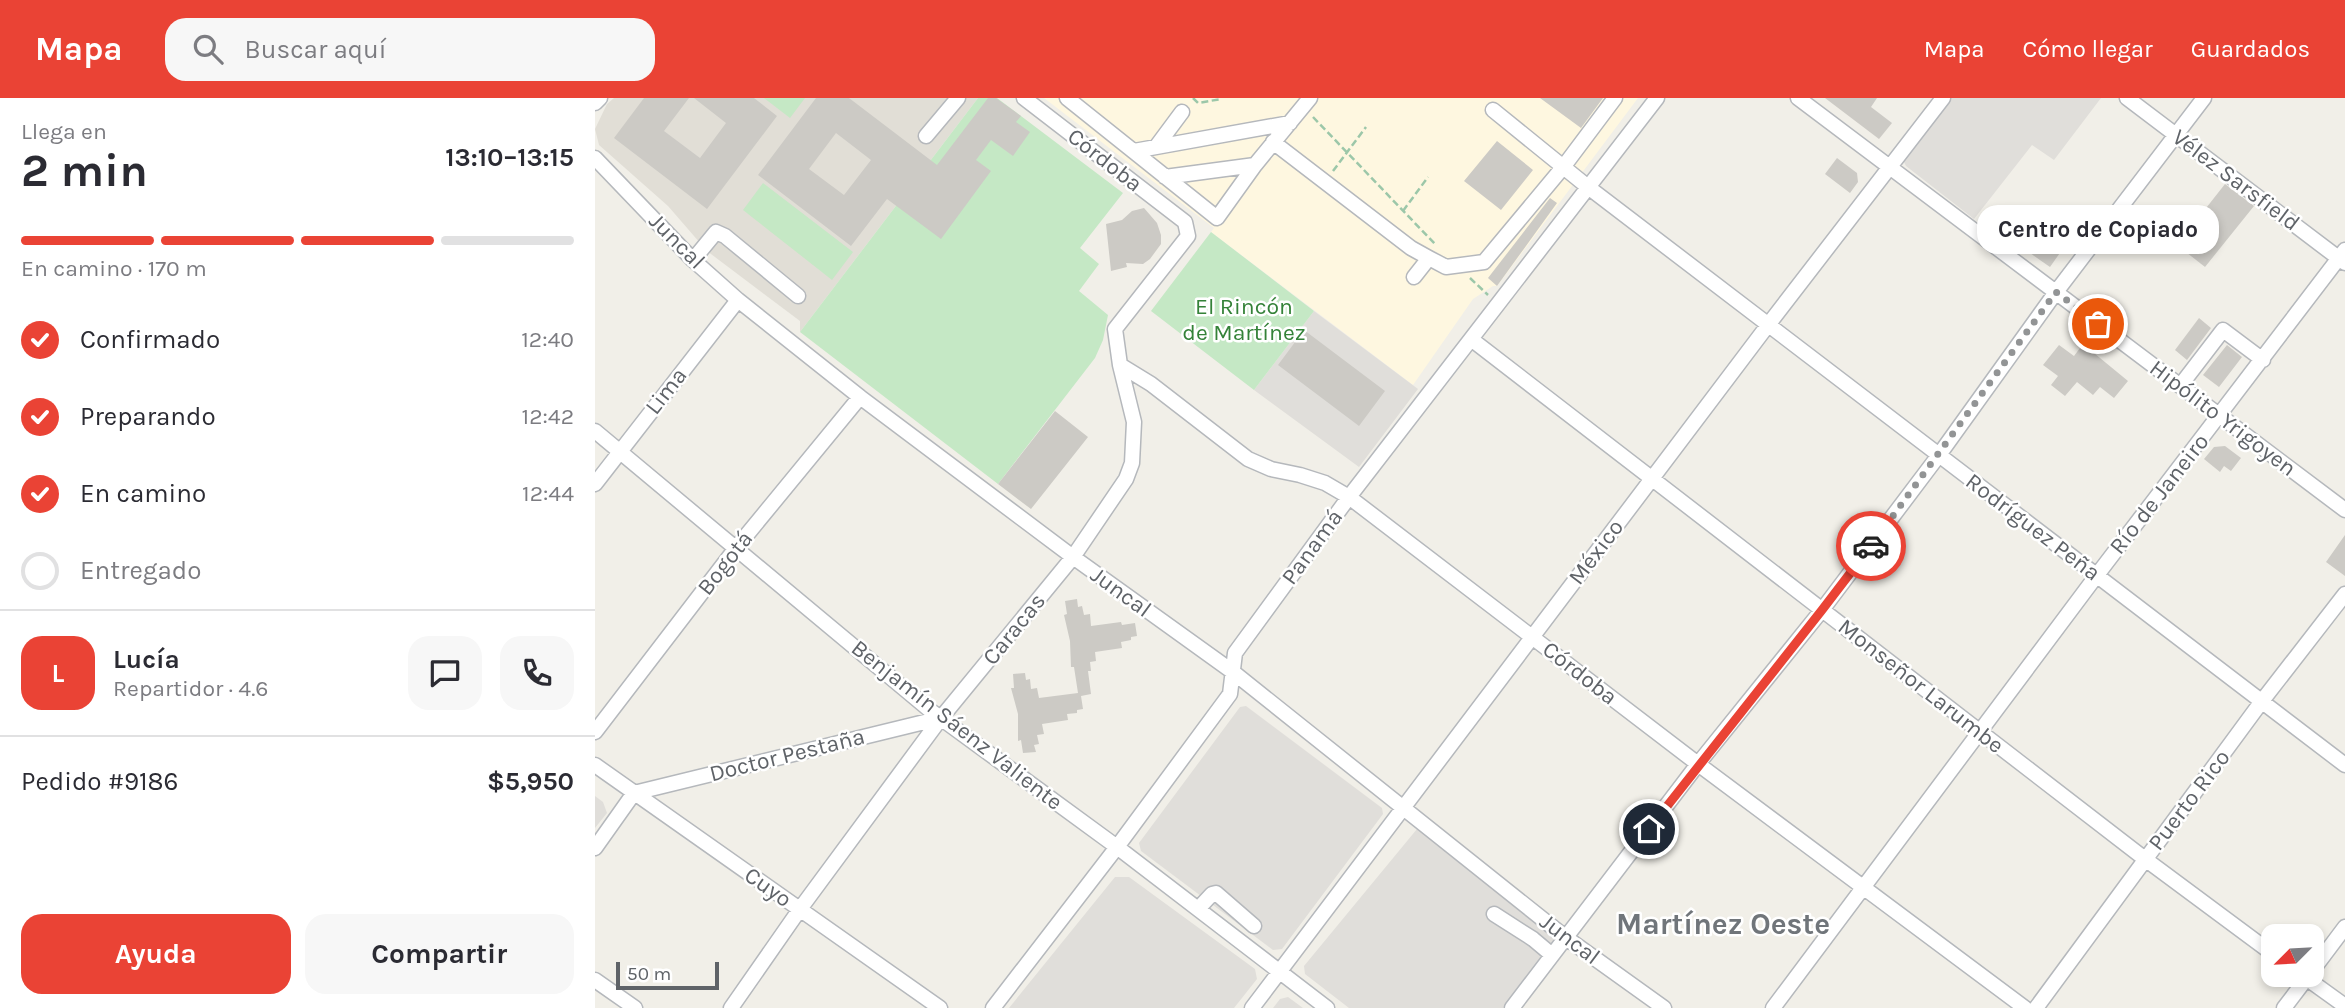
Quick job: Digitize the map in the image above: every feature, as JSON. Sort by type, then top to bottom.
[{"type":"street","points":[[595,103],[600,98]]},
{"type":"street","points":[[926,136],[958,98]]},
{"type":"street","name":"Córdoba","points":[[1024,98],[1185,222]]},
{"type":"street","points":[[1067,98],[1217,218],[1255,165],[1306,102]]},
{"type":"street","points":[[1273,142],[1411,248],[1434,253],[1446,267],[1484,262],[1561,170],[1615,98]]},
{"type":"street","name":"Panamá","points":[[993,1008],[1230,694],[1235,653],[1349,496],[1657,98]]},
{"type":"street","name":"Hipólito Yrigoyen","points":[[1798,98],[2345,510]]},
{"type":"street","name":"México","points":[[1252,1008],[1943,98]]},
{"type":"street","name":"Vélez Sarsfield","points":[[2127,98],[2343,257]]},
{"type":"street","points":[[1512,1008],[1699,764],[1822,610],[2056,292],[2204,98]]},
{"type":"street","name":"Rodríguez Peña","points":[[1493,110],[1586,190],[1768,325],[2345,765]]},
{"type":"street","points":[[1156,147],[1182,112]]},
{"type":"street","points":[[1133,151],[1290,123]]},
{"type":"street","name":"Juncal","points":[[595,158],[693,260],[738,300],[860,397],[1073,557],[1233,672],[1566,937],[1664,1008]]},
{"type":"street","points":[[1165,177],[1255,165]]},
{"type":"street","name":"Caracas","points":[[731,1008],[800,909],[941,718],[1073,557],[1126,479],[1135,445],[1134,422],[1120,365],[1115,328],[1188,236],[1185,222]]},
{"type":"street","points":[[693,260],[716,232],[725,236],[798,296]]},
{"type":"street","points":[[1414,277],[1434,253]]},
{"type":"street","name":"Río de Janeiro","points":[[1773,1008],[2097,575],[2343,257]]},
{"type":"street","name":"Lima","points":[[595,484],[738,300]]},
{"type":"street","points":[[2180,386],[2223,330],[2263,360]]},
{"type":"street","name":"Monseñor Larumbe","points":[[1471,339],[2145,859],[2261,945]]},
{"type":"street","name":"Córdoba","points":[[1120,365],[1151,384],[1248,459],[1271,469],[1325,483],[1349,496],[1699,764],[2025,1008]]},
{"type":"street","name":"Bogotá","points":[[595,732],[736,548],[860,397]]},
{"type":"street","name":"Benjamín Sáenz Valiente","points":[[595,431],[941,718],[1117,847],[1327,1008]]},
{"type":"street","name":"Puerto Rico","points":[[2036,1008],[2262,701],[2345,594]]},
{"type":"street","name":"Doctor Pestaña","points":[[634,793],[941,718]]},
{"type":"street","name":"Cuyo","points":[[595,765],[940,1008]]},
{"type":"street","points":[[595,848],[634,793]]},
{"type":"street","points":[[1199,909],[1216,893],[1254,926]]},
{"type":"street","points":[[1494,914],[1552,955]]},
{"type":"street","points":[[2324,954],[2345,927]]},
{"type":"street","points":[[595,979],[635,1008]]},
{"type":"street","points":[[2284,1008],[2299,987]]},
{"type":"street","points":[[2322,987],[2345,1006]]},
{"type":"path","points":[[1193,98],[1198,103],[1223,98]]},
{"type":"path","points":[[1306,102],[1347,152],[1403,211],[1434,253]]},
{"type":"path","points":[[1324,182],[1366,127]]},
{"type":"path","points":[[1403,211],[1428,177]]},
{"type":"path","points":[[1457,265],[1498,305]]},
{"type":"shaded area","points":[[614,98],[978,98],[800,332],[800,321],[707,251],[668,206],[599,145],[595,129],[607,104]]},
{"type":"shaded area","points":[[1044,98],[1638,98],[1497,286],[1473,299],[1413,385],[1211,232],[1214,228]]},
{"type":"shaded area","points":[[1948,98],[2101,98],[2054,160],[2032,145],[1974,219],[1904,162]]},
{"type":"shaded area","points":[[1314,311],[1418,389],[1359,467],[1254,390]]},
{"type":"shaded area","points":[[1246,706],[1382,808],[1383,814],[1282,949],[1273,950],[1141,851],[1139,843],[1240,707]]},
{"type":"shaded area","points":[[595,796],[603,802],[607,813],[595,828]]},
{"type":"shaded area","points":[[1417,829],[1555,932],[1556,941],[1503,1008],[1349,1008],[1305,974],[1304,966]]},
{"type":"shaded area","points":[[1115,877],[1129,877],[1255,969],[1257,979],[1234,1008],[1009,1008]]},
{"type":"shaded area","points":[[1288,997],[1303,1008],[1273,1008],[1280,999]]},
{"type":"green space","points":[[764,98],[805,98],[790,118]]},
{"type":"green space","points":[[978,98],[997,98],[1123,193],[1080,248],[1099,264],[1079,291],[1108,315],[1103,340],[1095,358],[998,484],[800,332]]},
{"type":"green space","points":[[763,183],[853,252],[832,280],[743,210]]},
{"type":"green space","name":"El Rincón de Martínez","points":[[1211,232],[1314,311],[1254,390],[1151,311]]},
{"type":"building","points":[[644,98],[689,98],[664,131],[700,158],[726,123],[694,98],[754,98],[777,116],[707,209],[614,138]]},
{"type":"building","points":[[816,98],[849,98],[937,165],[988,98],[996,98],[1021,116],[1016,122],[1030,132],[1013,156],[991,140],[976,160],[991,171],[941,239],[887,199],[851,246],[758,175]],"holes":[[[836,133],[871,160],[844,195],[809,169]]]},
{"type":"building","points":[[1540,98],[1603,98],[1581,128]]},
{"type":"building","points":[[1825,98],[1877,98],[1871,107],[1892,123],[1879,139]]},
{"type":"building","points":[[1497,141],[1533,170],[1501,210],[1464,181]]},
{"type":"building","points":[[1837,158],[1857,173],[1858,182],[1850,193],[1825,174]]},
{"type":"building","points":[[2225,184],[2254,206],[2205,267],[2177,245]]},
{"type":"building","points":[[1550,198],[1557,203],[1497,286],[1488,278]]},
{"type":"building","points":[[1144,208],[1157,223],[1161,244],[1143,264],[1126,263],[1127,267],[1111,271],[1106,224],[1122,220],[1132,211]]},
{"type":"building","points":[[2050,226],[2069,240],[2050,267],[2030,253]]},
{"type":"building","points":[[2199,318],[2211,328],[2187,360],[2175,350]]},
{"type":"building","points":[[1304,330],[1385,391],[1359,426],[1278,365]]},
{"type":"building","points":[[2083,344],[2128,381],[2114,398],[2100,387],[2093,395],[2077,382],[2065,396],[2051,385],[2058,376],[2043,365],[2059,345],[2074,356]]},
{"type":"building","points":[[2227,345],[2242,357],[2219,387],[2203,375]]},
{"type":"building","points":[[1055,411],[1088,437],[1031,509],[998,484]]},
{"type":"building","points":[[2225,446],[2241,458],[2231,471],[2224,466],[2220,472],[2204,459],[2214,447]]},
{"type":"building","points":[[2345,535],[2345,576],[2326,562]]},
{"type":"building","points":[[1077,599],[1078,607],[1082,606],[1084,615],[1090,614],[1091,626],[1135,623],[1137,636],[1121,642],[1122,648],[1095,652],[1096,661],[1090,662],[1091,671],[1088,671],[1091,694],[1081,696],[1083,709],[1067,714],[1068,720],[1042,724],[1044,734],[1037,735],[1039,744],[1034,745],[1036,752],[1023,753],[1021,740],[1018,741],[1018,714],[1011,688],[1014,688],[1013,674],[1025,673],[1026,680],[1030,679],[1031,689],[1037,688],[1039,698],[1078,693],[1074,667],[1071,667],[1070,641],[1064,615],[1067,614],[1065,601]]},
{"type":"way so far","points":[[1871,546],[2056,292],[2098,324]]},
{"type":"place","name":"Centro de Copiado","points":[[2098,324]]},
{"type":"district","name":"Martínez Oeste","points":[[1723,924]]},
{"type":"route","points":[[1649,829],[1871,546]]}]
